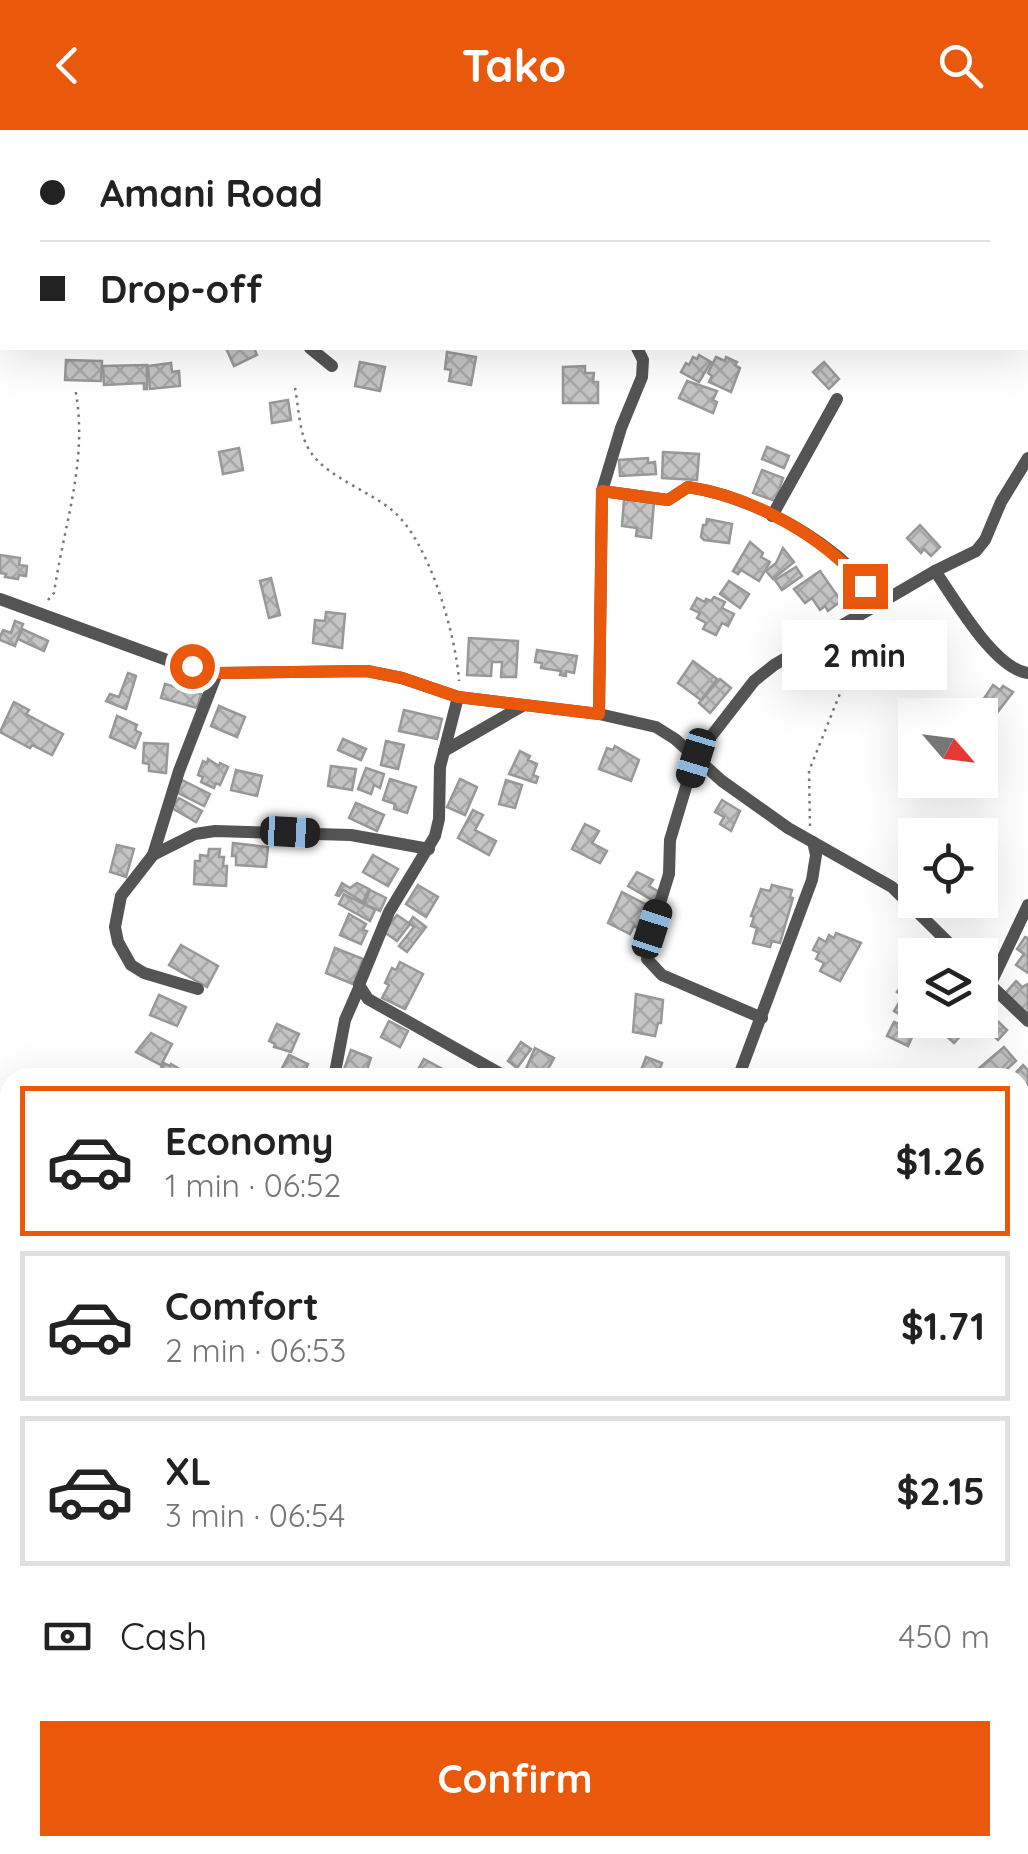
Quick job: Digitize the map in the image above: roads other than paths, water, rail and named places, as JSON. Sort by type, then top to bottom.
[{"type":"street","points":[[312,350],[332,366]]},
{"type":"street","points":[[599,714],[602,491],[642,376],[643,360],[638,350]]},
{"type":"street","points":[[772,516],[836,399]]},
{"type":"street","points":[[762,1018],[662,975],[647,958],[669,874],[670,840],[696,758],[754,681],[795,652],[980,547],[1028,458]]},
{"type":"street","points":[[602,491],[668,500],[688,487],[772,516],[838,556],[880,603]]},
{"type":"street","points":[[935,570],[994,652],[1009,667],[1028,673]]},
{"type":"street","points":[[0,599],[167,660],[218,673],[367,671],[458,697],[599,714],[656,726],[722,781],[813,842],[880,878],[907,898],[945,938]]},
{"type":"street","points":[[198,990],[131,965],[118,942],[116,927],[121,896],[153,855],[179,771],[218,673]]},
{"type":"street","points":[[336,1068],[345,1020],[360,988],[360,978],[389,912],[430,849],[439,818],[438,779],[458,697]]},
{"type":"street","points":[[444,750],[525,704]]},
{"type":"street","points":[[153,855],[195,834],[215,831],[351,835],[430,849]]},
{"type":"street","points":[[742,1068],[812,880],[816,855],[813,842]]},
{"type":"street","points":[[998,958],[1028,906]]},
{"type":"street","points":[[360,988],[377,1004],[490,1068]]},
{"type":"street","points":[[998,992],[1028,1021]]}]
